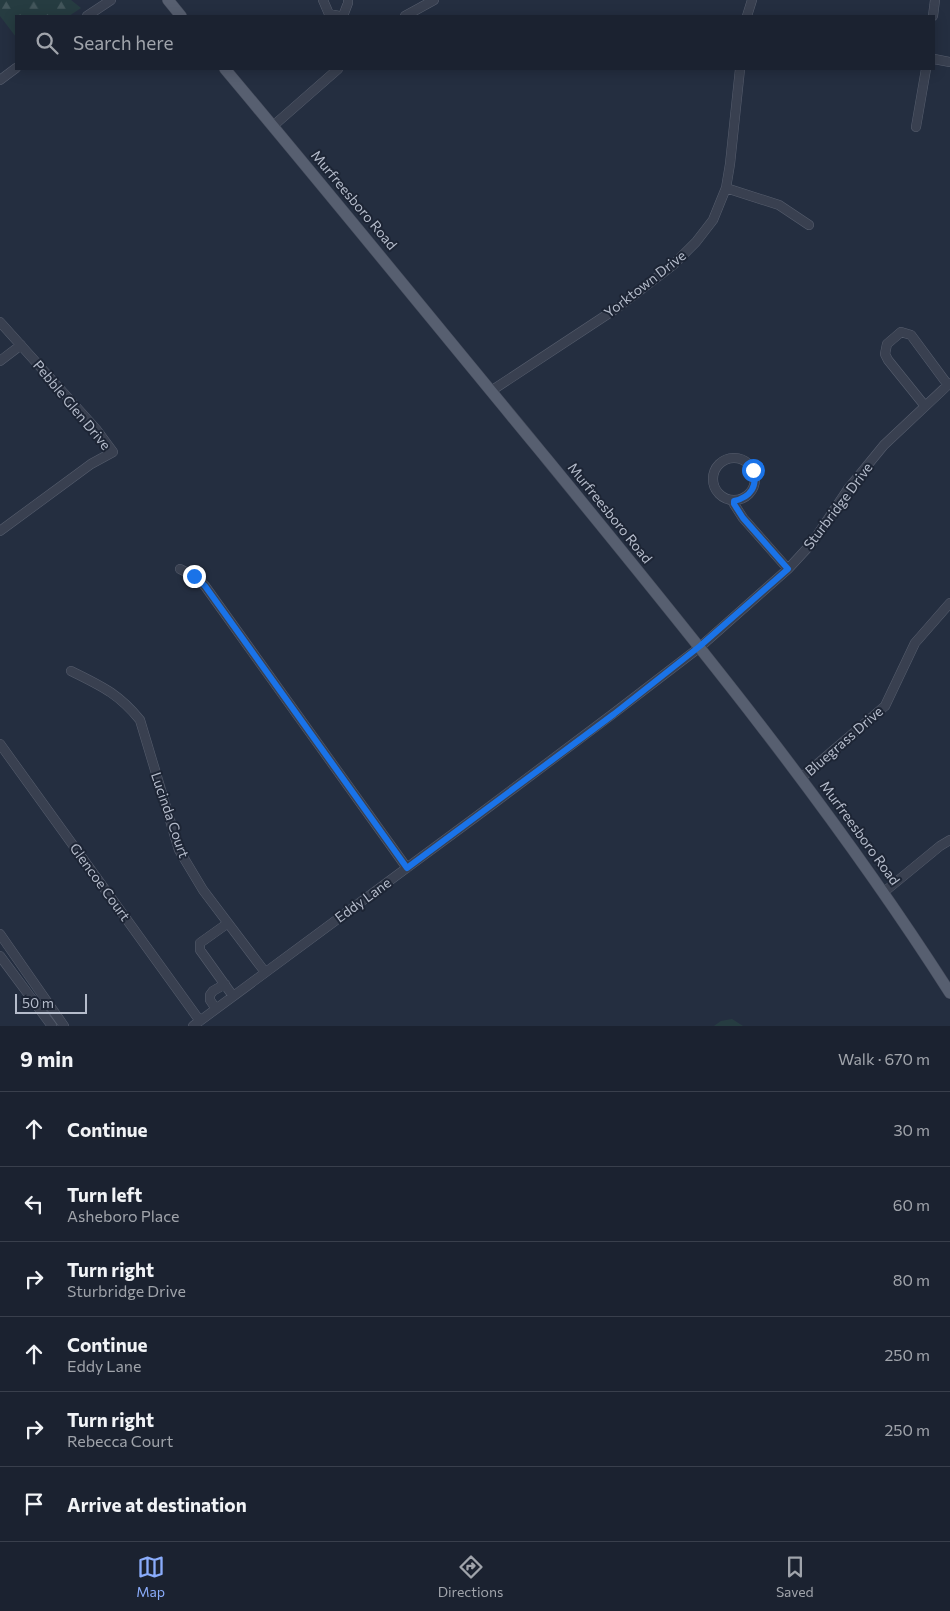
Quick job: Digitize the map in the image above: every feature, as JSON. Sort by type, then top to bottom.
[{"type":"main road","points":[[168,0],[180,15]]},
{"type":"main road","name":"Murfreesboro Road","points":[[226,70],[700,646],[801,778],[884,892],[950,993]]},
{"type":"street","points":[[88,15],[111,0]]},
{"type":"street","points":[[323,0],[329,14],[335,15]]},
{"type":"street","points":[[342,15],[348,0]]},
{"type":"street","points":[[407,15],[434,0]]},
{"type":"street","points":[[747,15],[752,0]]},
{"type":"street","points":[[932,15],[934,0]]},
{"type":"street","points":[[935,59],[950,62]]},
{"type":"street","points":[[0,80],[15,69]]},
{"type":"street","points":[[273,126],[337,70]]},
{"type":"street","name":"Yorktown Drive","points":[[491,391],[617,308],[673,266],[696,242],[713,220],[726,188],[740,70]]},
{"type":"street","points":[[916,127],[926,70]]},
{"type":"street","points":[[726,188],[779,206],[809,225]]},
{"type":"street","name":"Pebble Glen Drive","points":[[0,322],[96,429],[113,452],[91,464],[0,531]]},
{"type":"street","points":[[925,406],[888,360],[885,354],[887,344],[901,332],[911,335],[949,384]]},
{"type":"street","points":[[0,361],[21,345]]},
{"type":"street","name":"Sturbridge Drive","points":[[700,646],[788,569],[812,543],[848,490],[884,445],[949,384]]},
{"type":"street","points":[[729,458],[743,460],[749,464],[753,470],[755,484],[748,496],[734,501],[723,498],[714,488],[714,470],[722,461],[729,458]]},
{"type":"street","points":[[734,501],[743,518],[788,569]]},
{"type":"street","points":[[180,569],[194,576],[205,586],[407,868]]},
{"type":"street","name":"Bluegrass Drive","points":[[801,778],[885,706],[916,642],[950,603]]},
{"type":"street","name":"Eddy Lane","points":[[196,1023],[614,714],[700,646]]},
{"type":"street","name":"Lucinda Court","points":[[71,671],[114,693],[140,720],[180,850],[203,890],[265,972]]},
{"type":"street","name":"Glencoe Court","points":[[0,744],[196,1023]]},
{"type":"street","points":[[884,892],[950,840]]},
{"type":"street","points":[[228,923],[200,943],[200,950],[233,996]]},
{"type":"street","points":[[0,934],[64,1026]]},
{"type":"street","points":[[0,956],[52,1026]]},
{"type":"street","points":[[216,1009],[210,1000],[210,995],[224,984]]},
{"type":"green space","points":[[0,0],[71,0],[81,8],[70,15],[15,15],[15,36],[0,16]]},
{"type":"green space","points":[[732,1019],[743,1026],[714,1026],[721,1021]]},
{"type":"route","points":[[194,576],[205,586],[407,868],[614,714],[700,646],[788,569],[743,518],[734,504],[734,501],[748,496],[752,490],[755,484],[753,470]]}]
